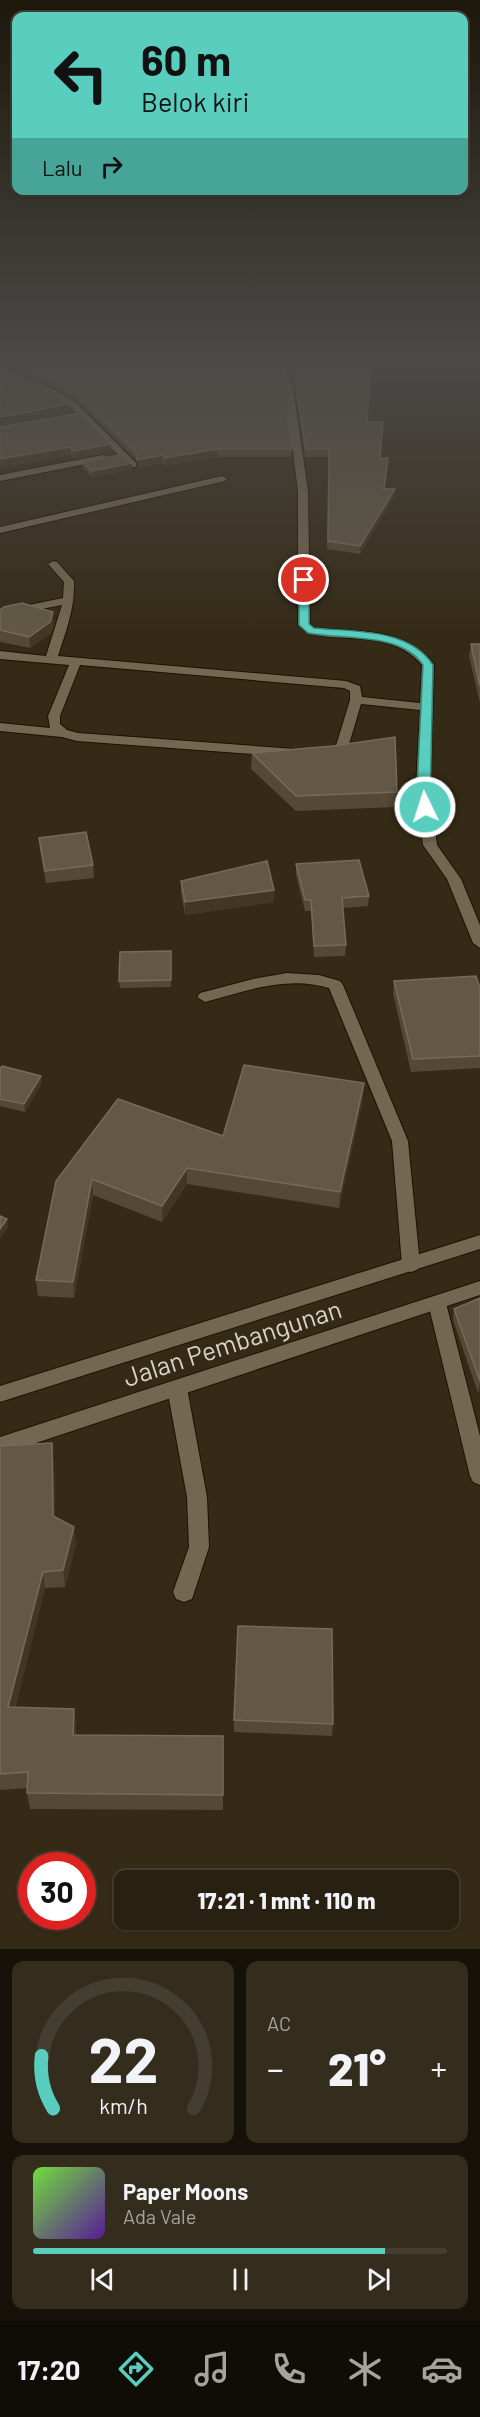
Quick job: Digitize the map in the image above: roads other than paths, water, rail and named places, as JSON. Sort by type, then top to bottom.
[{"type":"street","points":[[298,454],[303,491],[304,625],[312,631],[387,639],[412,647],[422,655],[428,665],[423,788],[430,845],[454,879],[480,942]]},
{"type":"street","points":[[0,478],[122,455],[133,465]]},
{"type":"street","points":[[0,530],[222,479]]},
{"type":"street","points":[[51,659],[69,600],[69,581],[53,564]]},
{"type":"street","points":[[0,614],[69,600]]},
{"type":"street","points":[[0,655],[346,685],[356,689],[356,700],[340,753],[316,754],[77,737],[63,733],[0,728]]},
{"type":"street","points":[[63,733],[54,724],[54,716],[76,662]]},
{"type":"street","points":[[356,700],[425,707]]},
{"type":"street","points":[[204,996],[288,977],[321,979],[335,985],[384,1096],[400,1140],[411,1265]]},
{"type":"street","name":"Jalan Pembangunan","points":[[0,1394],[480,1242]]},
{"type":"street","name":"Jalan Pembangunan","points":[[0,1446],[480,1288]]},
{"type":"street","points":[[437,1303],[480,1476]]},
{"type":"street","points":[[177,1388],[197,1497],[200,1547],[184,1592]]}]
